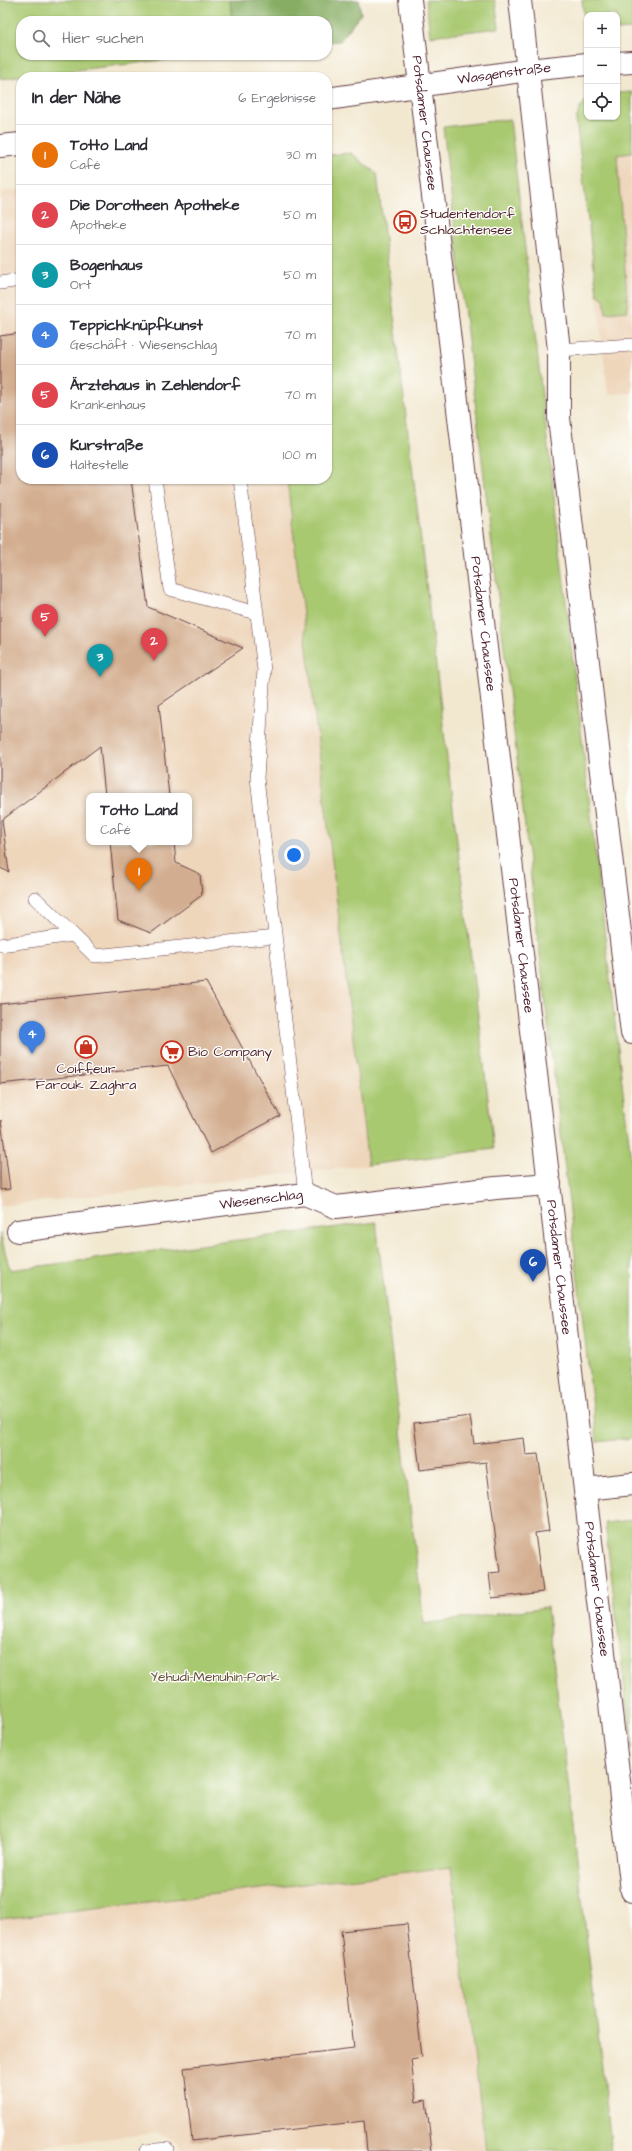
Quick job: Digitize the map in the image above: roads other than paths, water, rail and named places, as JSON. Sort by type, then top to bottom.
[{"type":"main road","name":"Potsdamer Chaussee","points":[[410,0],[632,1891]]},
{"type":"main road","points":[[520,0],[559,350],[559,418],[632,1033]]},
{"type":"main road","points":[[620,63],[632,62]]},
{"type":"main road","name":"Wasgenstraße","points":[[332,97],[528,70],[584,64]]},
{"type":"main road","points":[[0,146],[16,144]]},
{"type":"main road","name":"Wiesenschlag","points":[[18,1231],[305,1194],[336,1207],[496,1188],[550,1184]]},
{"type":"main road","points":[[586,1489],[632,1484]]},
{"type":"lane","points":[[0,283],[16,281]]},
{"type":"lane","points":[[559,350],[632,345]]},
{"type":"lane","points":[[156,484],[170,589],[256,613]]},
{"type":"lane","points":[[241,484],[264,670],[257,778],[305,1194]]},
{"type":"lane","points":[[35,898],[95,956],[275,937]]},
{"type":"lane","points":[[0,945],[73,935]]},
{"type":"lane","points":[[146,2151],[167,2149]]},
{"type":"place","name":"Studentendorf Schlachtensee","points":[[405,222]]},
{"type":"place","name":"Ärztehaus in Zehlendorf","points":[[45,637]]},
{"type":"place","name":"Die Dorotheen Apotheke","points":[[154,661]]},
{"type":"place","name":"Bogenhaus","points":[[100,677]]},
{"type":"place","name":"Totto Land","points":[[139,891]]},
{"type":"place","name":"Coiffeur Farouk Zaghra","points":[[86,1047]]},
{"type":"place","name":"Bio Company","points":[[172,1052]]},
{"type":"place","name":"Teppichknüpfkunst","points":[[32,1054]]},
{"type":"place","name":"Kurstraße","points":[[533,1282]]},
{"type":"park label","name":"Yehudi-Menuhin-Park","points":[[215,1677]]}]
